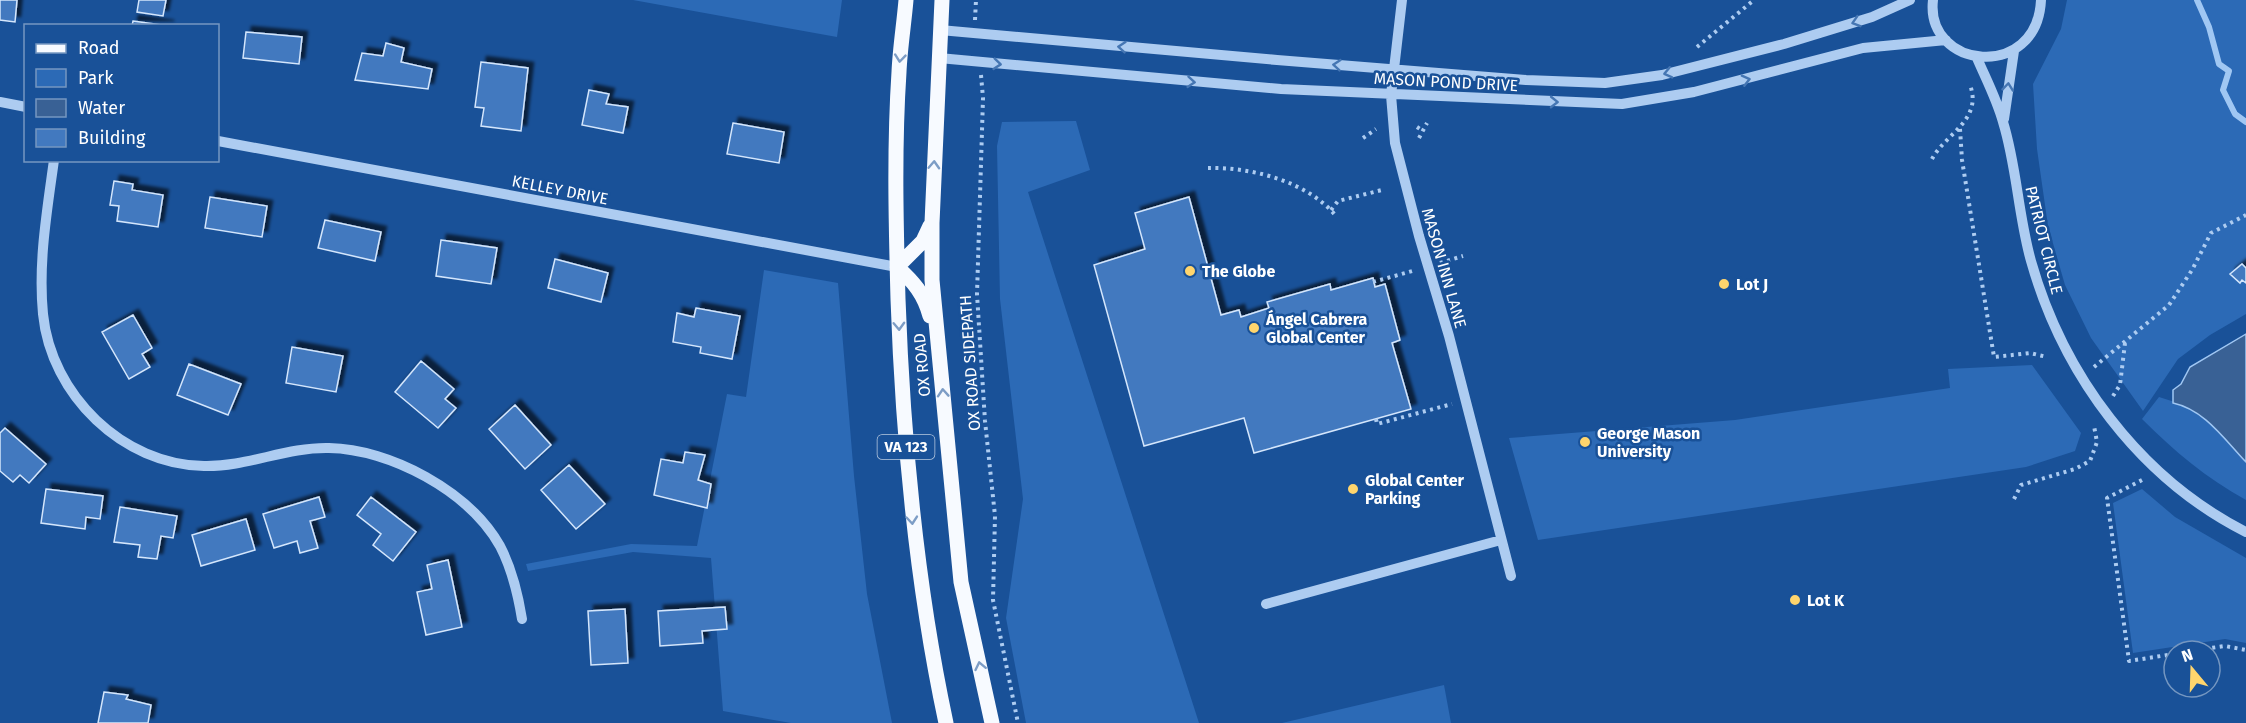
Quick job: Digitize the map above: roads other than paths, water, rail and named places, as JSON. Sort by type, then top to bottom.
[{"type":"main road","name":"OX ROAD","points":[[906,0],[896,129],[901,401],[914,531],[927,626],[946,723]]},
{"type":"main road","name":"OX ROAD","points":[[942,0],[932,223],[932,280],[961,582],[992,723]]},
{"type":"main road","points":[[932,223],[923,241],[897,267],[915,283],[925,299],[940,351]]},
{"type":"street","name":"MASON INN LANE","points":[[1402,0],[1396,70],[1391,95],[1395,143],[1411,208],[1449,336],[1511,576]]},
{"type":"street","name":"MASON POND DRIVE","points":[[940,30],[1396,70],[1605,83],[1662,75],[1784,44],[1872,17],[1910,0]]},
{"type":"street","points":[[1933,0],[1936,25],[1946,40],[1959,51],[1977,58],[2014,51],[2031,35],[2037,21],[2041,0]]},
{"type":"street","name":"MASON POND DRIVE","points":[[939,58],[1269,88],[1622,104],[1694,92],[1863,48],[1946,40]]},
{"type":"street","points":[[2003,123],[2014,51]]},
{"type":"street","name":"PATRIOT CIRCLE","points":[[1977,58],[2003,123],[2031,260],[2047,310],[2063,348],[2108,415],[2143,456],[2201,506],[2246,532]]},
{"type":"street","points":[[0,102],[24,106]]},
{"type":"street","name":"KELLEY DRIVE","points":[[219,141],[897,267]]},
{"type":"street","points":[[54,162],[44,233],[43,315],[58,365],[89,414],[128,445],[152,456],[179,464],[229,465],[294,451],[330,448],[370,453],[406,466],[456,498],[492,534],[508,561],[522,619]]},
{"type":"street","points":[[1266,604],[1501,540]]},
{"type":"water","points":[[2246,334],[2246,462],[2204,419],[2195,412],[2173,403],[2173,390],[2181,384],[2190,367]]},
{"type":"waterway","points":[[2197,0],[2209,27],[2219,64],[2229,71],[2223,90],[2235,114],[2246,122]]},
{"type":"place","name":"The Globe","points":[[1190,271]]},
{"type":"place","name":"Lot J","points":[[1724,284]]},
{"type":"place","name":"Ángel Cabrera Global Center","points":[[1254,328]]},
{"type":"place","name":"George Mason University","points":[[1585,442]]},
{"type":"place","name":"Global Center Parking","points":[[1353,489]]},
{"type":"place","name":"Lot K","points":[[1795,600]]}]
